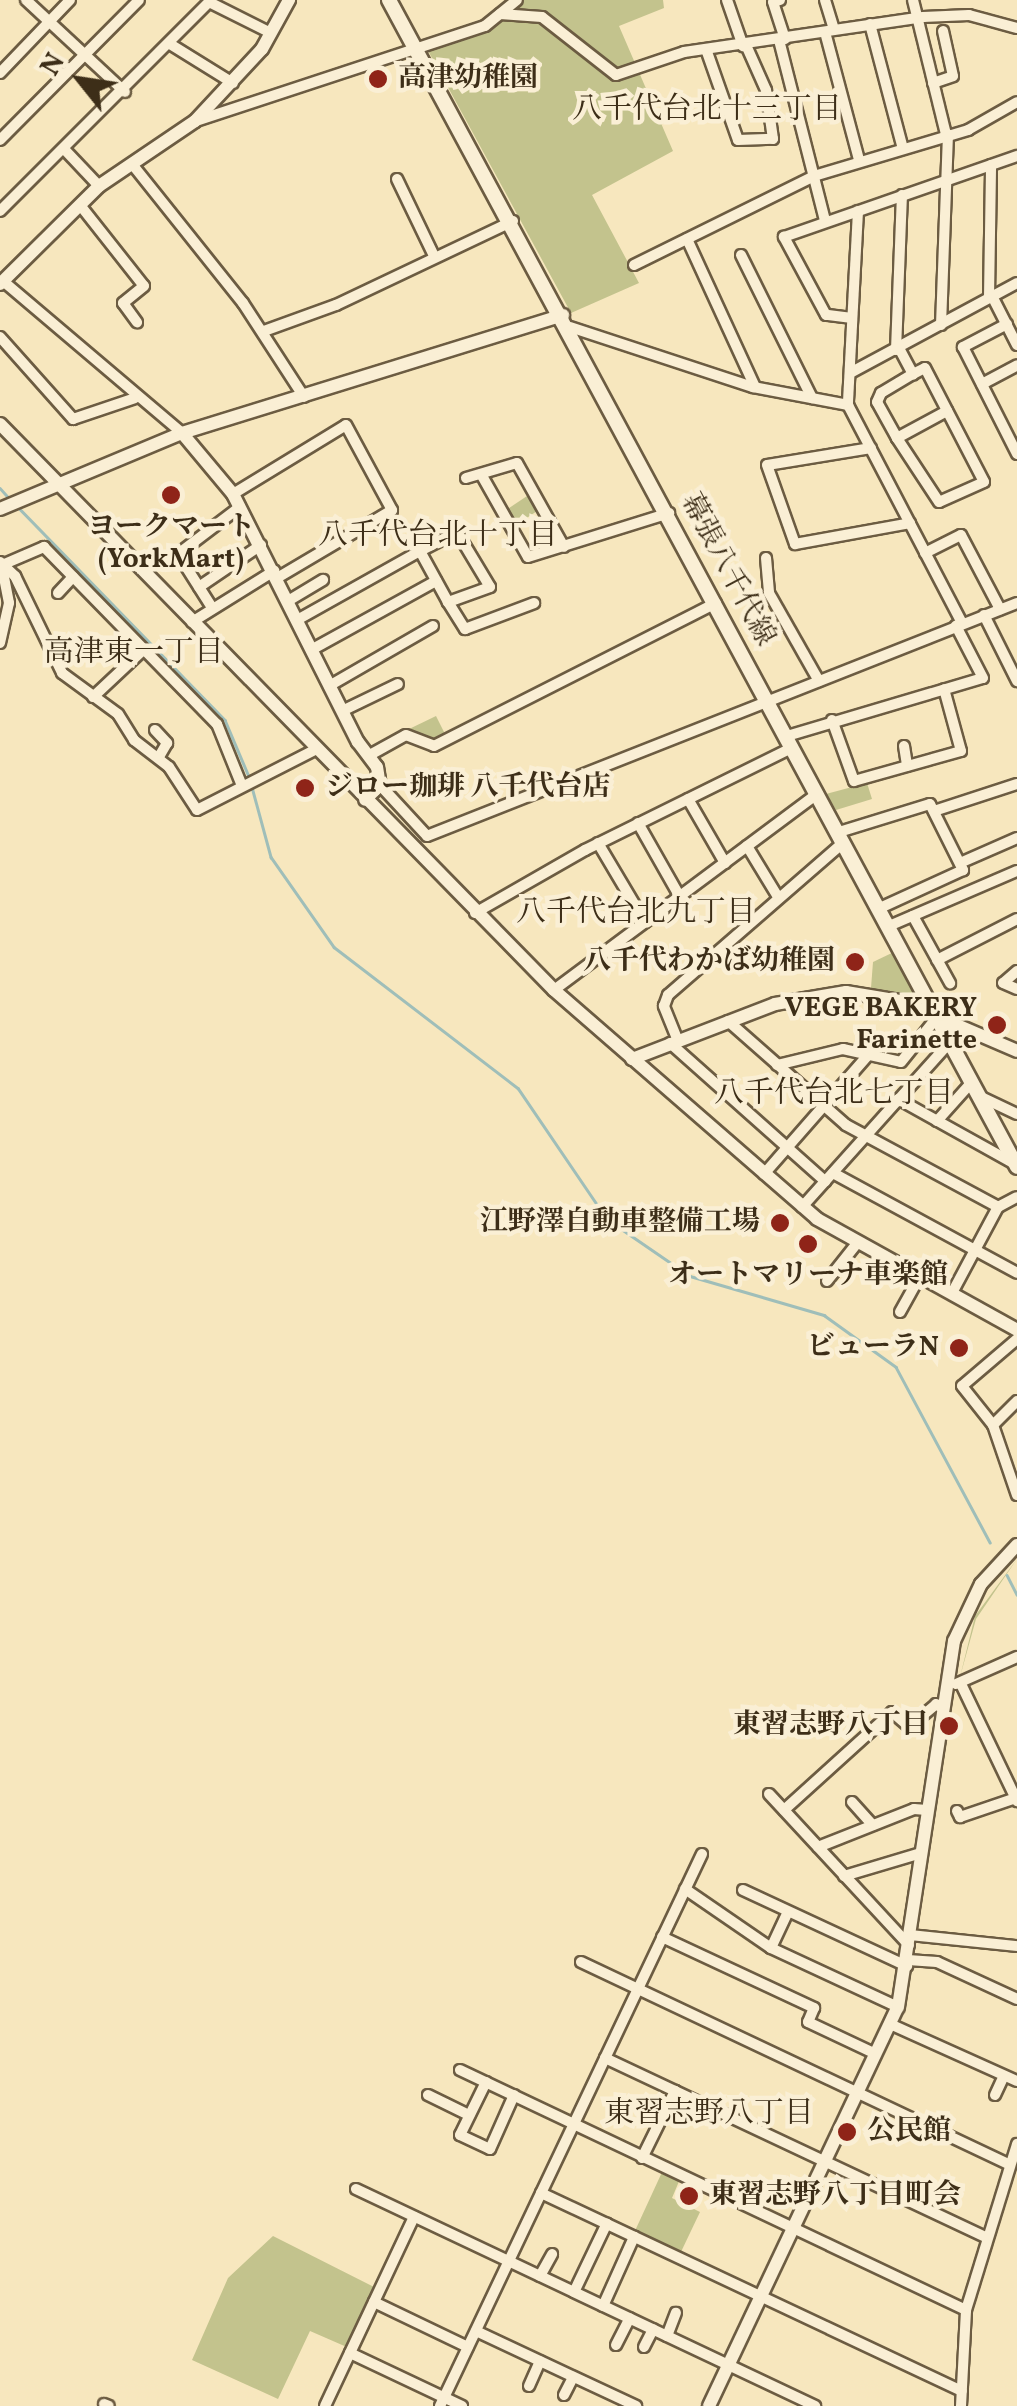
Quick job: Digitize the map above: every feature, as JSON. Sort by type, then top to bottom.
[{"type":"main road","name":"幕張八千代線","points":[[388,0],[513,220],[1016,1165]]},
{"type":"street","points":[[26,0],[125,92]]},
{"type":"street","points":[[0,73],[70,0]]},
{"type":"street","points":[[0,140],[139,0]]},
{"type":"street","points":[[289,0],[271,34],[233,83],[195,121],[99,186],[2,282],[135,398],[182,433],[233,494],[380,784],[428,836],[1017,603]]},
{"type":"street","points":[[195,121],[484,26],[517,0]]},
{"type":"street","points":[[706,52],[738,140],[773,139],[766,90],[727,0]]},
{"type":"street","points":[[780,0],[773,2],[825,221]]},
{"type":"street","points":[[825,0],[859,160]]},
{"type":"street","points":[[912,0],[947,134],[941,325]]},
{"type":"street","points":[[0,211],[125,92],[210,1],[271,34]]},
{"type":"street","points":[[500,14],[542,18],[616,75],[684,52],[706,52],[917,18],[968,15],[1017,28]]},
{"type":"street","points":[[870,24],[902,145]]},
{"type":"street","points":[[933,82],[954,76],[943,31]]},
{"type":"street","points":[[170,44],[233,83]]},
{"type":"street","points":[[634,266],[814,176],[902,145],[947,134],[1017,102]]},
{"type":"street","points":[[65,150],[99,186]]},
{"type":"street","points":[[852,318],[826,315],[784,237],[1017,156]]},
{"type":"street","points":[[132,164],[264,331],[304,396]]},
{"type":"street","points":[[991,165],[991,296],[1017,344]]},
{"type":"street","points":[[397,179],[434,256]]},
{"type":"street","points":[[902,195],[898,349],[913,374]]},
{"type":"street","points":[[80,205],[144,286],[123,303],[137,322]]},
{"type":"street","points":[[474,914],[598,843],[832,720],[983,678],[925,553],[848,405],[858,211]]},
{"type":"street","points":[[264,331],[336,305],[513,220]]},
{"type":"street","points":[[687,240],[755,388]]},
{"type":"street","points":[[741,255],[812,398]]},
{"type":"street","points":[[850,372],[1017,282]]},
{"type":"street","points":[[9,505],[182,433],[567,321],[755,388],[848,405]]},
{"type":"street","points":[[1007,324],[963,347],[1017,454]]},
{"type":"street","points":[[0,338],[73,419],[135,398]]},
{"type":"street","points":[[982,384],[1017,365]]},
{"type":"street","points":[[925,368],[984,482],[938,502],[877,402],[881,392],[913,374],[925,368]]},
{"type":"street","points":[[897,438],[948,411]]},
{"type":"street","points":[[0,424],[474,914],[554,990],[802,1207],[1017,1330]]},
{"type":"street","points":[[192,622],[210,606],[392,510],[346,426],[233,494]]},
{"type":"street","points":[[871,448],[767,465],[795,544],[910,523]]},
{"type":"street","points":[[466,478],[517,463],[564,547]]},
{"type":"street","points":[[481,474],[528,557],[668,513]]},
{"type":"street","points":[[210,606],[178,554],[240,507]]},
{"type":"street","points":[[297,620],[456,532],[490,587],[448,602]]},
{"type":"street","points":[[925,553],[960,535],[1000,609]]},
{"type":"street","points":[[199,587],[260,545]]},
{"type":"street","points":[[1,563],[44,546],[217,724],[249,784]]},
{"type":"street","points":[[420,551],[465,629],[534,603]]},
{"type":"street","points":[[766,558],[768,593],[819,681]]},
{"type":"street","points":[[1,563],[15,576],[56,666],[159,756],[197,810],[316,750]]},
{"type":"street","points":[[0,643],[9,603],[1,563]]},
{"type":"street","points":[[58,592],[74,577]]},
{"type":"street","points":[[288,601],[323,580]]},
{"type":"street","points":[[311,650],[436,581]]},
{"type":"street","points":[[368,756],[406,735],[434,746],[716,603]]},
{"type":"street","points":[[984,616],[1017,681]]},
{"type":"street","points":[[329,686],[433,626]]},
{"type":"street","points":[[94,697],[144,650]]},
{"type":"street","points":[[342,711],[398,684]]},
{"type":"street","points":[[832,720],[854,781],[960,751],[944,689]]},
{"type":"street","points":[[155,730],[167,744],[159,756]]},
{"type":"street","points":[[904,746],[908,766]]},
{"type":"street","points":[[364,800],[380,784]]},
{"type":"street","points":[[934,811],[1017,784]]},
{"type":"street","points":[[554,990],[818,794]]},
{"type":"street","points":[[688,799],[726,862]]},
{"type":"street","points":[[880,908],[964,870],[930,804],[842,837],[668,995],[664,1006],[674,1042],[788,1147],[829,1177],[1017,1273]]},
{"type":"street","points":[[638,823],[680,897]]},
{"type":"street","points":[[960,863],[1017,838]]},
{"type":"street","points":[[598,843],[645,922]]},
{"type":"street","points":[[747,846],[778,897]]},
{"type":"street","points":[[890,926],[1017,871]]},
{"type":"street","points":[[913,916],[950,983]]},
{"type":"street","points":[[937,960],[1017,919]]},
{"type":"street","points":[[1017,970],[1003,983],[1017,989]]},
{"type":"street","points":[[632,1058],[795,998],[846,992],[884,996],[1017,1051]]},
{"type":"street","points":[[777,1065],[824,1050],[870,1053],[901,1062],[938,1016]]},
{"type":"street","points":[[728,1022],[824,1106],[865,1136],[998,1207]]},
{"type":"street","points":[[802,1207],[950,1042]]},
{"type":"street","points":[[764,1174],[870,1053]]},
{"type":"street","points":[[937,1121],[975,1090],[1017,1114]]},
{"type":"street","points":[[898,1100],[1016,1165]]},
{"type":"street","points":[[952,1293],[998,1207],[1017,1197]]},
{"type":"street","points":[[826,1281],[858,1242]]},
{"type":"street","points":[[900,1312],[920,1276]]},
{"type":"street","points":[[1017,1339],[962,1386],[993,1426],[1017,1496]]},
{"type":"street","points":[[993,1426],[1017,1401]]},
{"type":"street","points":[[1008,1476],[1017,1466]]},
{"type":"street","points":[[709,2406],[898,2007],[942,1708],[962,1620],[999,1562],[1017,1545]]},
{"type":"street","points":[[946,1684],[961,1684],[1017,1657]]},
{"type":"street","points":[[957,1811],[960,1818],[1016,1799],[961,1684]]},
{"type":"street","points":[[784,1810],[892,1712],[909,1727],[936,1704],[942,1708]]},
{"type":"street","points":[[769,1794],[909,1940],[1017,1946]]},
{"type":"street","points":[[852,1802],[874,1825]]},
{"type":"street","points":[[818,1847],[928,1810]]},
{"type":"street","points":[[844,1876],[921,1853]]},
{"type":"street","points":[[442,2402],[702,1854]]},
{"type":"street","points":[[684,1888],[771,1948],[898,2007]]},
{"type":"street","points":[[743,1890],[787,1914],[907,1963],[937,1962],[1017,1999]]},
{"type":"street","points":[[771,1948],[787,1914]]},
{"type":"street","points":[[662,1937],[814,2008],[808,2022],[876,2054]]},
{"type":"street","points":[[581,1962],[1008,2164]]},
{"type":"street","points":[[890,2024],[1017,2082]]},
{"type":"street","points":[[605,2058],[986,2237]]},
{"type":"street","points":[[460,2070],[966,2310]]},
{"type":"street","points":[[995,2095],[1004,2076]]},
{"type":"street","points":[[486,2082],[460,2135],[490,2149],[514,2096]]},
{"type":"street","points":[[642,2158],[674,2091]]},
{"type":"street","points":[[428,2095],[469,2115]]},
{"type":"street","points":[[961,2406],[966,2310],[1017,2144]]},
{"type":"street","points":[[356,2189],[815,2406]]},
{"type":"street","points":[[541,2192],[962,2391]]},
{"type":"street","points":[[325,2406],[414,2217]]},
{"type":"street","points":[[574,2292],[607,2224]]},
{"type":"street","points":[[603,2306],[634,2236]]},
{"type":"street","points":[[540,2276],[552,2254]]},
{"type":"street","points":[[374,2302],[468,2347]]},
{"type":"street","points":[[666,2336],[676,2313]]},
{"type":"street","points":[[616,2345],[630,2318]]},
{"type":"street","points":[[644,2348],[652,2329]]},
{"type":"street","points":[[476,2331],[636,2406]]},
{"type":"street","points":[[350,2354],[442,2402],[462,2406]]},
{"type":"street","points":[[528,2386],[540,2361]]},
{"type":"street","points":[[564,2395],[573,2376]]},
{"type":"green space","points":[[523,0],[663,0],[664,8],[619,26],[673,151],[592,195],[639,283],[571,313],[426,47],[487,29]]},
{"type":"green space","points":[[530,494],[540,509],[515,526],[505,511]]},
{"type":"green space","points":[[436,716],[446,736],[433,742],[405,731]]},
{"type":"green space","points":[[867,783],[872,799],[836,810],[826,794]]},
{"type":"green space","points":[[896,951],[921,998],[919,1001],[871,988],[873,962]]},
{"type":"green space","points":[[1017,1559],[976,1619],[960,1677],[975,1616]]},
{"type":"green space","points":[[663,2170],[680,2179],[672,2198],[700,2212],[680,2254],[634,2233]]},
{"type":"green space","points":[[273,2236],[376,2288],[349,2348],[310,2331],[278,2399],[192,2360],[228,2278]]},
{"type":"waterway","points":[[0,488],[9,498]]},
{"type":"waterway","points":[[18,507],[225,720],[250,779]]},
{"type":"waterway","points":[[252,787],[271,857],[334,947],[518,1088],[607,1219],[690,1276],[824,1315],[896,1367],[990,1542]]},
{"type":"waterway","points":[[1007,1575],[1017,1595]]},
{"type":"place","name":"高津幼稚園","points":[[378,79]]},
{"type":"place","name":"ヨークマート (YorkMart)","points":[[171,495]]},
{"type":"place","name":"ジロー珈琲 八千代台店","points":[[305,788]]},
{"type":"place","name":"八千代わかば幼稚園","points":[[855,962]]},
{"type":"place","name":"VEGE BAKERY Farinette","points":[[997,1025]]},
{"type":"place","name":"江野澤自動車整備工場","points":[[780,1223]]},
{"type":"place","name":"オートマリーナ車楽館","points":[[808,1244]]},
{"type":"place","name":"ビューラN","points":[[959,1348]]},
{"type":"place","name":"東習志野八丁目","points":[[949,1726]]},
{"type":"place","name":"公民館","points":[[847,2132]]},
{"type":"place","name":"東習志野八丁目町会","points":[[689,2196]]},
{"type":"district","name":"八千代台北十三丁目","points":[[707,110]]},
{"type":"district","name":"八千代台北十丁目","points":[[438,536]]},
{"type":"district","name":"高津東一丁目","points":[[134,653]]},
{"type":"district","name":"八千代台北九丁目","points":[[636,913]]},
{"type":"district","name":"八千代台北七丁目","points":[[834,1094]]},
{"type":"district","name":"東習志野八丁目","points":[[709,2114]]}]
